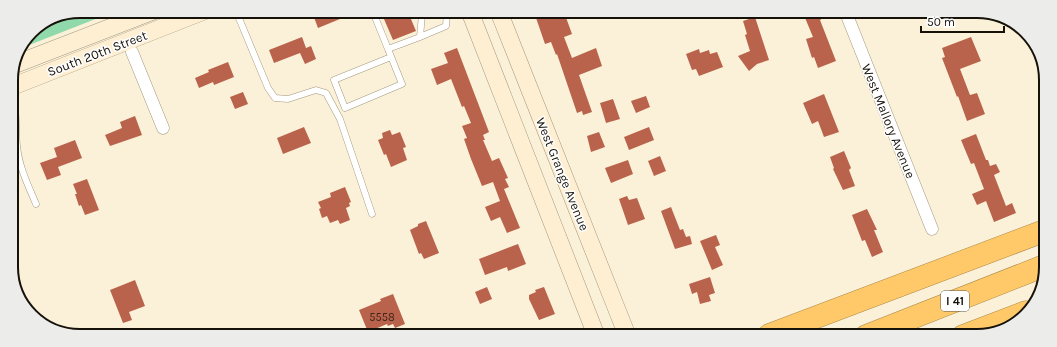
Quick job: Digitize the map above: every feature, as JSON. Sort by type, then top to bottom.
[{"type":"highway","points":[[785,329],[1039,233]]},
{"type":"highway","name":"I 41","points":[[884,329],[1039,268]]},
{"type":"highway","points":[[982,329],[1015,316]]},
{"type":"street","name":"South 20th Street","points":[[18,84],[126,36],[145,18]]},
{"type":"street","name":"South 20th Street","points":[[20,63],[126,36],[182,18]]},
{"type":"street","name":"West Grange Avenue","points":[[472,18],[594,329]]},
{"type":"street","name":"West Grange Avenue","points":[[501,18],[624,329]]},
{"type":"street","name":"West Mallory Avenue","points":[[848,18],[932,229]]},
{"type":"street","points":[[126,36],[163,128]]},
{"type":"street","points":[[570,268],[596,259]]},
{"type":"lane","points":[[239,18],[268,88],[275,98],[288,98],[316,90],[326,93],[340,119],[372,214]]},
{"type":"lane","points":[[375,18],[402,84],[345,108],[334,80],[391,57]]},
{"type":"lane","points":[[420,37],[422,18]]},
{"type":"lane","points":[[388,49],[446,26],[447,18]]},
{"type":"lane","points":[[18,154],[22,171],[36,204]]},
{"type":"green space","points":[[98,18],[29,45],[39,33],[56,23],[68,19]]},
{"type":"building","points":[[314,18],[342,18],[318,28]]},
{"type":"building","points":[[384,18],[411,18],[416,31],[393,40]]},
{"type":"building","points":[[536,18],[566,18],[572,34],[564,37],[572,58],[596,48],[602,66],[579,75],[592,112],[583,115],[582,111],[577,113],[557,54],[556,55],[551,42],[545,44]]},
{"type":"building","points":[[755,18],[769,60],[757,64],[749,71],[738,56],[750,51],[745,35],[747,34],[743,21]]},
{"type":"building","points":[[805,18],[820,18],[836,61],[818,68],[814,57],[812,58],[806,39],[813,37]]},
{"type":"building","points":[[302,37],[306,48],[311,46],[316,59],[305,64],[300,53],[274,63],[269,50]]},
{"type":"building","points":[[971,37],[981,61],[960,69],[970,95],[977,93],[985,114],[967,121],[942,58],[945,57],[942,48]]},
{"type":"building","points":[[457,48],[489,132],[483,135],[485,140],[483,140],[492,161],[499,158],[508,178],[505,179],[509,187],[504,189],[520,228],[507,233],[500,217],[491,221],[485,207],[500,201],[493,182],[482,186],[471,159],[464,139],[467,138],[462,126],[471,123],[464,106],[462,107],[451,79],[437,85],[431,69],[448,63],[444,53]]},
{"type":"building","points":[[699,49],[700,53],[709,50],[710,54],[717,52],[723,67],[699,76],[696,69],[692,70],[686,54]]},
{"type":"building","points":[[228,62],[234,77],[214,85],[213,82],[199,88],[195,78],[209,72],[208,70]]},
{"type":"building","points":[[243,92],[248,104],[235,109],[230,97]]},
{"type":"building","points":[[824,94],[839,132],[824,137],[818,121],[812,124],[803,103]]},
{"type":"building","points":[[646,96],[650,107],[636,113],[631,101]]},
{"type":"building","points":[[613,99],[620,119],[606,123],[600,103]]},
{"type":"building","points":[[135,116],[142,135],[110,146],[105,135],[122,128],[120,122]]},
{"type":"building","points":[[304,127],[311,143],[283,154],[277,138]]},
{"type":"building","points":[[649,127],[654,140],[629,150],[624,137]]},
{"type":"building","points":[[390,130],[392,135],[400,132],[406,147],[403,148],[407,160],[391,167],[378,140],[383,138],[382,133]]},
{"type":"building","points":[[599,132],[605,147],[591,152],[587,136]]},
{"type":"building","points":[[976,134],[986,160],[988,160],[990,166],[996,164],[1000,172],[994,175],[1006,206],[1012,203],[1016,213],[994,222],[986,201],[977,205],[972,194],[984,189],[974,163],[971,164],[961,140]]},
{"type":"building","points":[[75,140],[82,158],[58,167],[61,175],[47,180],[40,163],[57,157],[54,148]]},
{"type":"building","points":[[844,151],[851,168],[849,170],[855,186],[843,190],[833,169],[834,168],[830,157]]},
{"type":"building","points":[[660,156],[666,171],[654,176],[648,161]]},
{"type":"building","points":[[628,160],[633,174],[611,183],[605,168]]},
{"type":"building","points":[[87,179],[99,210],[85,215],[81,205],[79,206],[75,194],[77,194],[73,184]]},
{"type":"building","points":[[345,187],[351,202],[349,203],[350,206],[346,208],[350,220],[340,224],[338,220],[330,223],[327,216],[322,218],[319,209],[321,208],[318,202],[331,197],[330,193]]},
{"type":"building","points":[[627,196],[629,200],[637,198],[645,219],[628,225],[619,199]]},
{"type":"building","points":[[671,207],[680,230],[683,229],[686,237],[690,236],[692,244],[675,249],[661,211]]},
{"type":"building","points":[[867,209],[877,230],[874,230],[883,252],[872,257],[865,240],[862,241],[852,215]]},
{"type":"building","points":[[426,221],[439,253],[424,259],[421,253],[419,254],[410,230],[418,226],[418,224]]},
{"type":"building","points":[[716,235],[720,245],[715,247],[723,265],[712,270],[700,241]]},
{"type":"building","points":[[518,244],[526,264],[508,271],[507,267],[485,275],[479,259]]},
{"type":"building","points":[[710,277],[715,293],[709,295],[711,301],[700,304],[697,292],[692,294],[689,284]]},
{"type":"building","points":[[135,280],[145,306],[129,312],[132,320],[123,323],[110,290]]},
{"type":"building","points":[[487,287],[492,299],[480,304],[475,292]]},
{"type":"building","points":[[544,287],[555,314],[539,320],[529,299],[529,295],[536,292],[535,290]]},
{"type":"building","points":[[393,294],[405,324],[395,328],[393,324],[388,326],[387,324],[375,329],[367,329],[359,310],[381,301],[380,299]]}]
